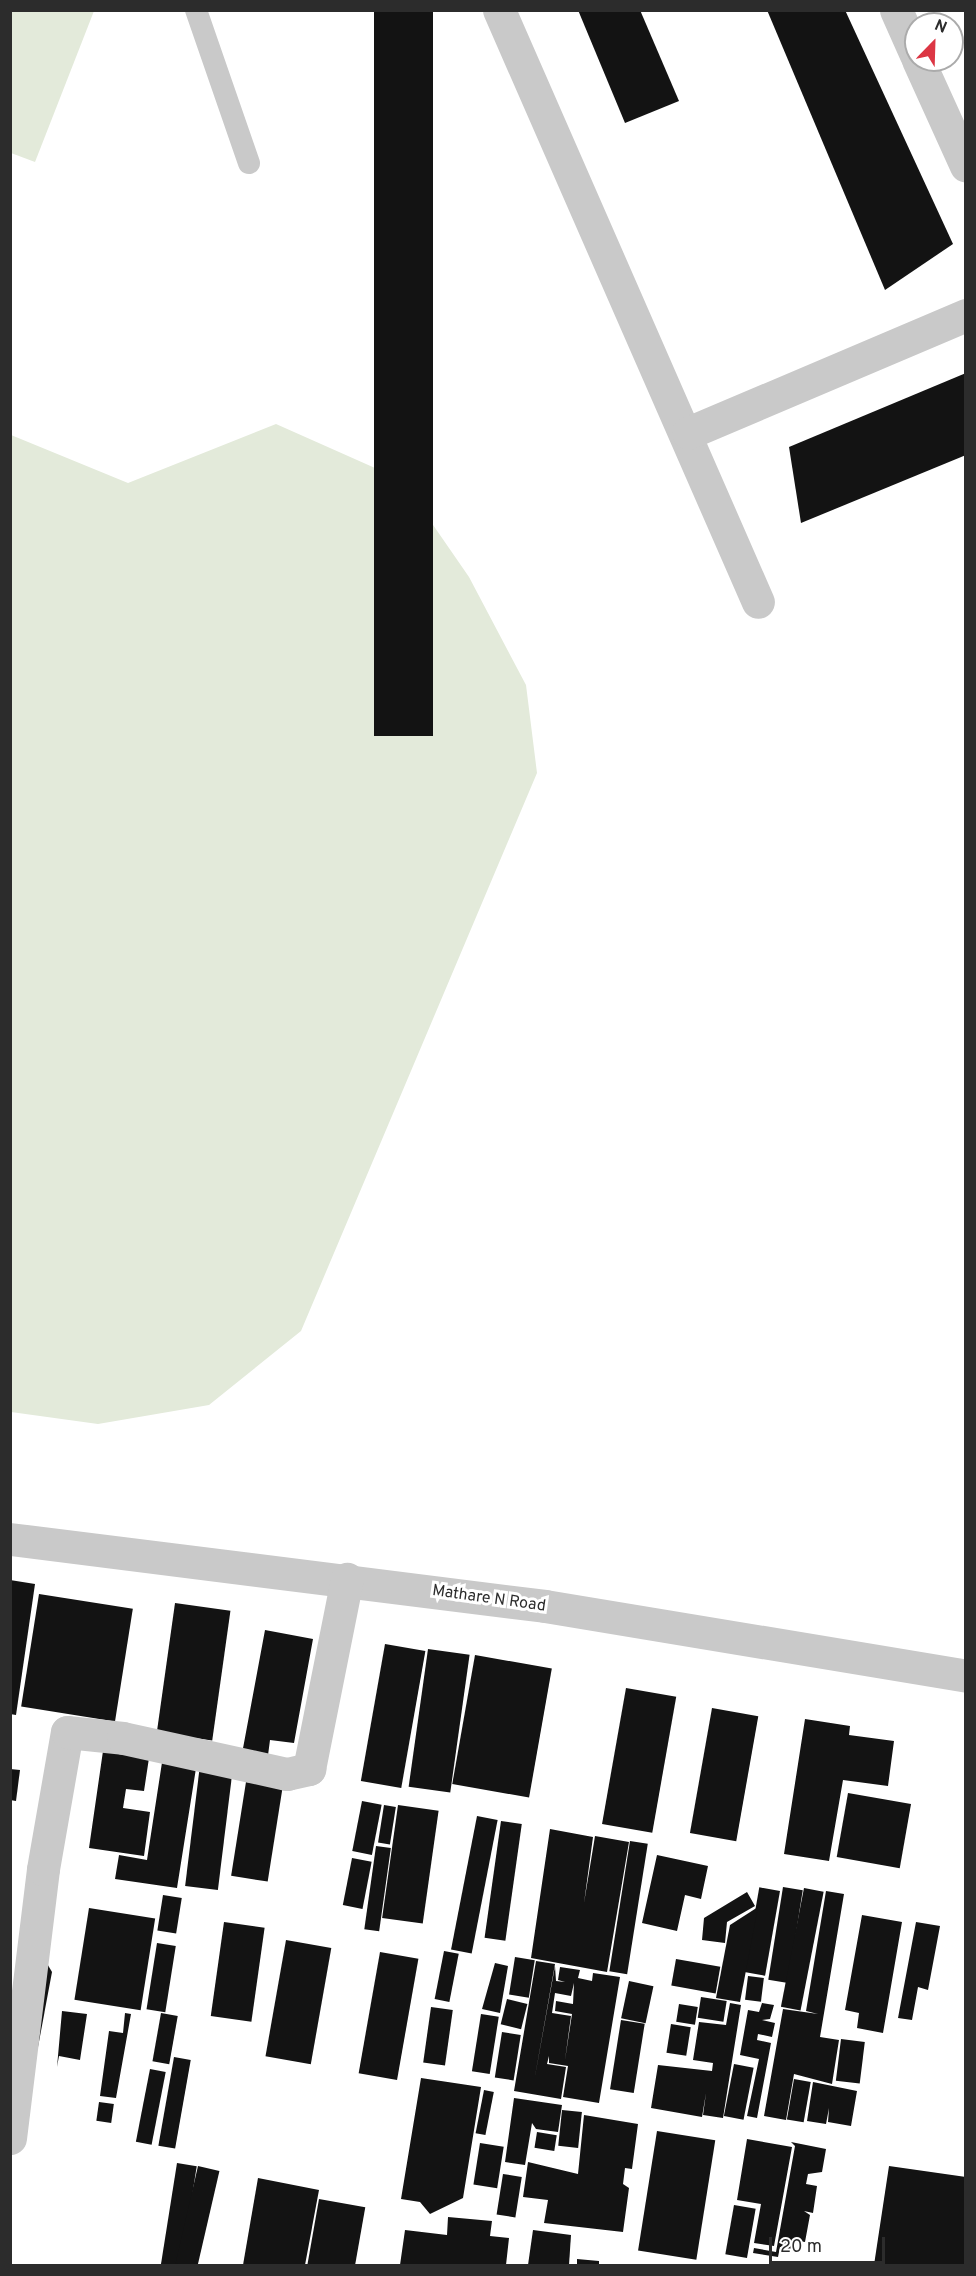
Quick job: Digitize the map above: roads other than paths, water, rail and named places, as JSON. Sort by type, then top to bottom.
[{"type":"street","points":[[499,10],[688,434],[758,602]]},
{"type":"street","points":[[897,10],[904,27]]},
{"type":"street","points":[[923,72],[966,166]]},
{"type":"street","points":[[688,434],[966,315]]},
{"type":"street","name":"Mathare N Road","points":[[10,1539],[347,1579],[966,1676]]},
{"type":"street","points":[[11,2133],[43,1869],[67,1732],[123,1738],[287,1774],[309,1769],[347,1579]]},
{"type":"lane","points":[[196,10],[249,163]]}]
